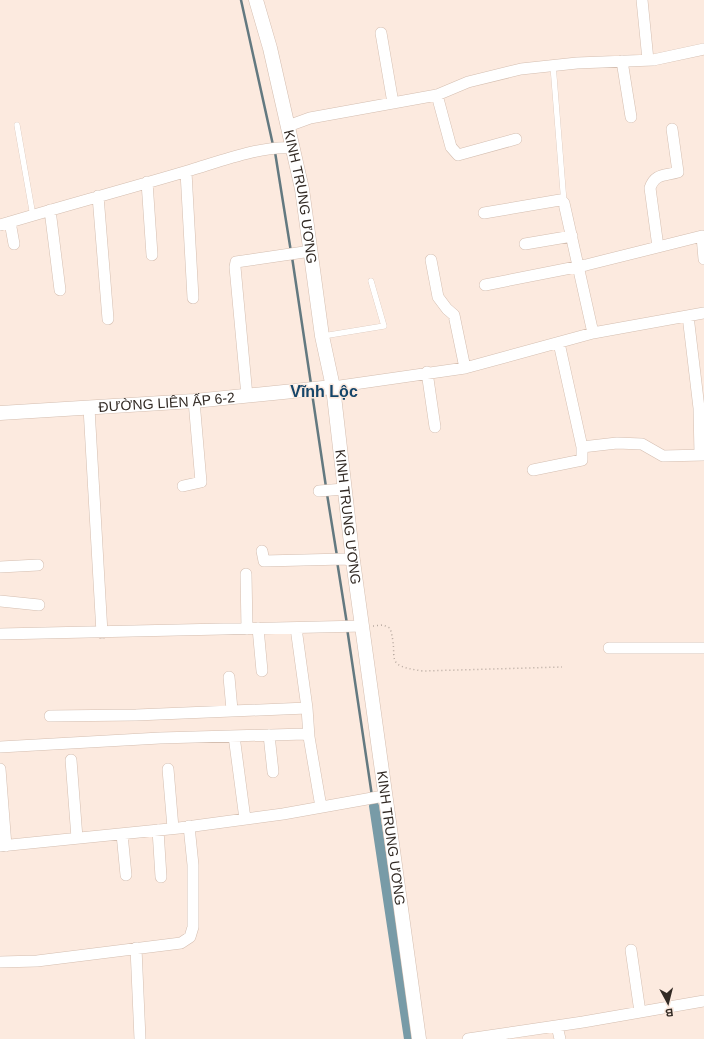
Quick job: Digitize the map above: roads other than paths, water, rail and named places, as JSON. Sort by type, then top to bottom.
[{"type":"street","name":"KINH TRUNG ƯƠNG","points":[[256,0],[270,48],[288,126],[287,147],[302,189],[304,251],[322,336],[328,388],[344,489],[348,560],[359,626],[377,798],[419,1039]]},
{"type":"street","points":[[642,0],[648,60]]},
{"type":"street","points":[[381,33],[393,103]]},
{"type":"street","points":[[288,126],[310,118],[436,95],[468,82],[513,70],[553,65],[648,60],[704,49]]},
{"type":"street","points":[[622,61],[632,117]]},
{"type":"street","points":[[436,95],[451,147],[458,155],[516,139]]},
{"type":"street","points":[[658,247],[650,188],[657,177],[676,172],[678,170],[672,130]]},
{"type":"street","points":[[14,244],[5,224],[147,182],[258,152],[287,147]]},
{"type":"street","points":[[186,172],[193,298]]},
{"type":"street","points":[[147,182],[152,255]]},
{"type":"street","points":[[98,196],[108,319]]},
{"type":"street","points":[[484,213],[560,200],[564,203],[593,333]]},
{"type":"street","points":[[50,210],[60,290]]},
{"type":"street","points":[[525,244],[572,236]]},
{"type":"street","points":[[485,285],[579,266],[702,236],[704,259]]},
{"type":"street","points":[[247,396],[235,267],[236,262],[304,251]]},
{"type":"street","points":[[431,260],[438,297],[454,315],[465,368]]},
{"type":"street","points":[[328,388],[427,372],[465,368],[593,333],[704,313]]},
{"type":"street","points":[[582,447],[618,443],[642,444],[663,456],[702,455],[699,408],[688,316]]},
{"type":"street","points":[[533,470],[582,460],[582,447],[559,343]]},
{"type":"street","points":[[427,372],[435,427]]},
{"type":"street","name":"ĐƯỜNG LIÊN ẤP 6-2","points":[[0,413],[194,401],[328,388]]},
{"type":"street","points":[[183,486],[201,482],[194,401]]},
{"type":"street","points":[[89,408],[102,633]]},
{"type":"street","points":[[319,491],[344,489]]},
{"type":"street","points":[[262,551],[264,561],[348,560]]},
{"type":"street","points":[[0,567],[38,565]]},
{"type":"street","points":[[246,574],[252,628],[262,670]]},
{"type":"street","points":[[0,601],[39,605]]},
{"type":"street","points":[[0,634],[102,633],[252,628],[339,628],[359,626]]},
{"type":"street","points":[[296,628],[307,708],[309,737],[321,807]]},
{"type":"street","points":[[609,648],[704,648]]},
{"type":"street","points":[[229,677],[232,710]]},
{"type":"street","points":[[50,716],[136,715],[307,708]]},
{"type":"street","points":[[0,747],[269,734],[305,734],[309,737]]},
{"type":"street","points":[[269,734],[273,772]]},
{"type":"street","points":[[234,736],[245,819]]},
{"type":"street","points":[[71,760],[77,838]]},
{"type":"street","points":[[0,769],[3,846],[158,830],[245,819],[377,798]]},
{"type":"street","points":[[168,769],[173,828]]},
{"type":"street","points":[[0,962],[37,961],[181,943],[190,937],[193,927],[193,865],[189,826]]},
{"type":"street","points":[[158,830],[161,877]]},
{"type":"street","points":[[122,834],[126,875]]},
{"type":"street","points":[[136,948],[140,1039]]},
{"type":"street","points":[[631,950],[640,1012]]},
{"type":"street","points":[[468,1039],[557,1026],[704,1001]]},
{"type":"street","points":[[557,1026],[560,1039]]},
{"type":"lane","points":[[553,65],[564,203]]},
{"type":"lane","points":[[17,125],[33,216]]},
{"type":"lane","points":[[322,336],[384,326],[370,281]]},
{"type":"waterway","points":[[241,0],[273,145]]},
{"type":"waterway","points":[[275,152],[291,252]]},
{"type":"waterway","points":[[292,257],[311,384]]},
{"type":"waterway","points":[[312,393],[326,487]]},
{"type":"waterway","points":[[327,494],[337,556]]},
{"type":"waterway","points":[[337,561],[347,624]]},
{"type":"waterway","points":[[347,628],[372,796]]},
{"type":"waterway","points":[[374,806],[409,1039]]},
{"type":"district","name":"Vĩnh Lộc","points":[[324,391]]}]
